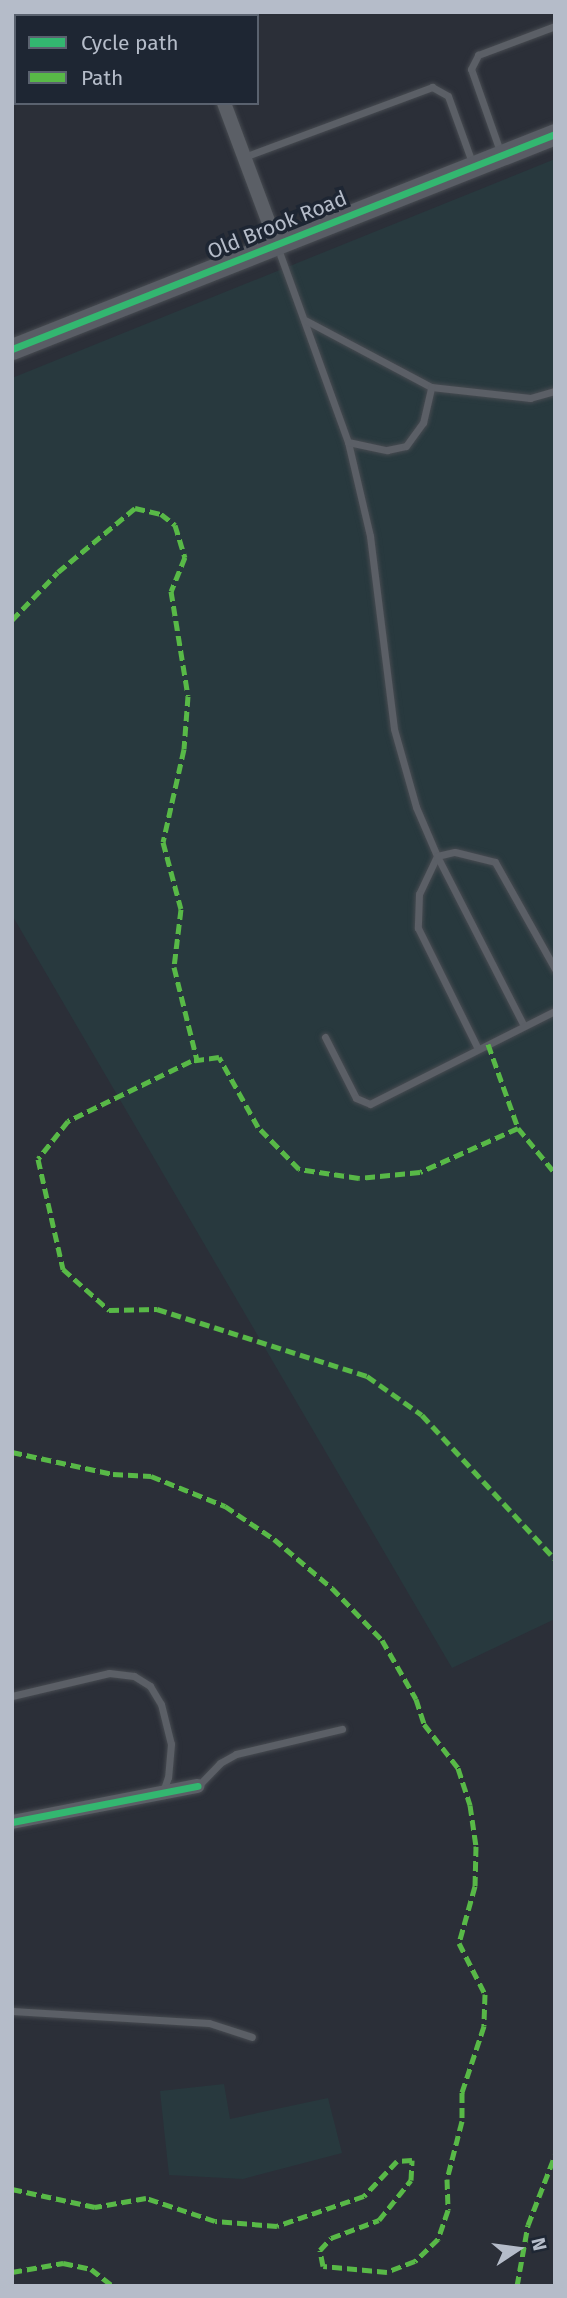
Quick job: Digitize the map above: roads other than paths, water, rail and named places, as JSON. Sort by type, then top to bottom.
[{"type":"street","points":[[225,105],[277,245]]},
{"type":"street","name":"Old Brook Road","points":[[12,349],[555,134]]},
{"type":"street","points":[[12,1822],[198,1786]]},
{"type":"lane","points":[[502,155],[471,69],[478,55],[555,26]]},
{"type":"lane","points":[[244,158],[432,87],[447,96],[473,166]]},
{"type":"lane","points":[[277,245],[348,442],[370,536],[397,741],[416,807],[437,856],[524,1026]]},
{"type":"lane","points":[[305,320],[431,387],[530,398],[555,391]]},
{"type":"lane","points":[[348,442],[387,450],[406,446],[423,423],[431,387]]},
{"type":"lane","points":[[437,856],[455,852],[495,862],[555,968]]},
{"type":"lane","points":[[437,856],[419,894],[415,919],[478,1049]]},
{"type":"lane","points":[[325,1037],[356,1098],[370,1104],[555,1011]]},
{"type":"lane","points":[[12,1696],[109,1673],[134,1676],[150,1686],[161,1704],[171,1744],[168,1777],[162,1794]]},
{"type":"lane","points":[[198,1786],[220,1763],[236,1754],[342,1729]]},
{"type":"lane","points":[[12,2011],[209,2023],[252,2037]]}]
